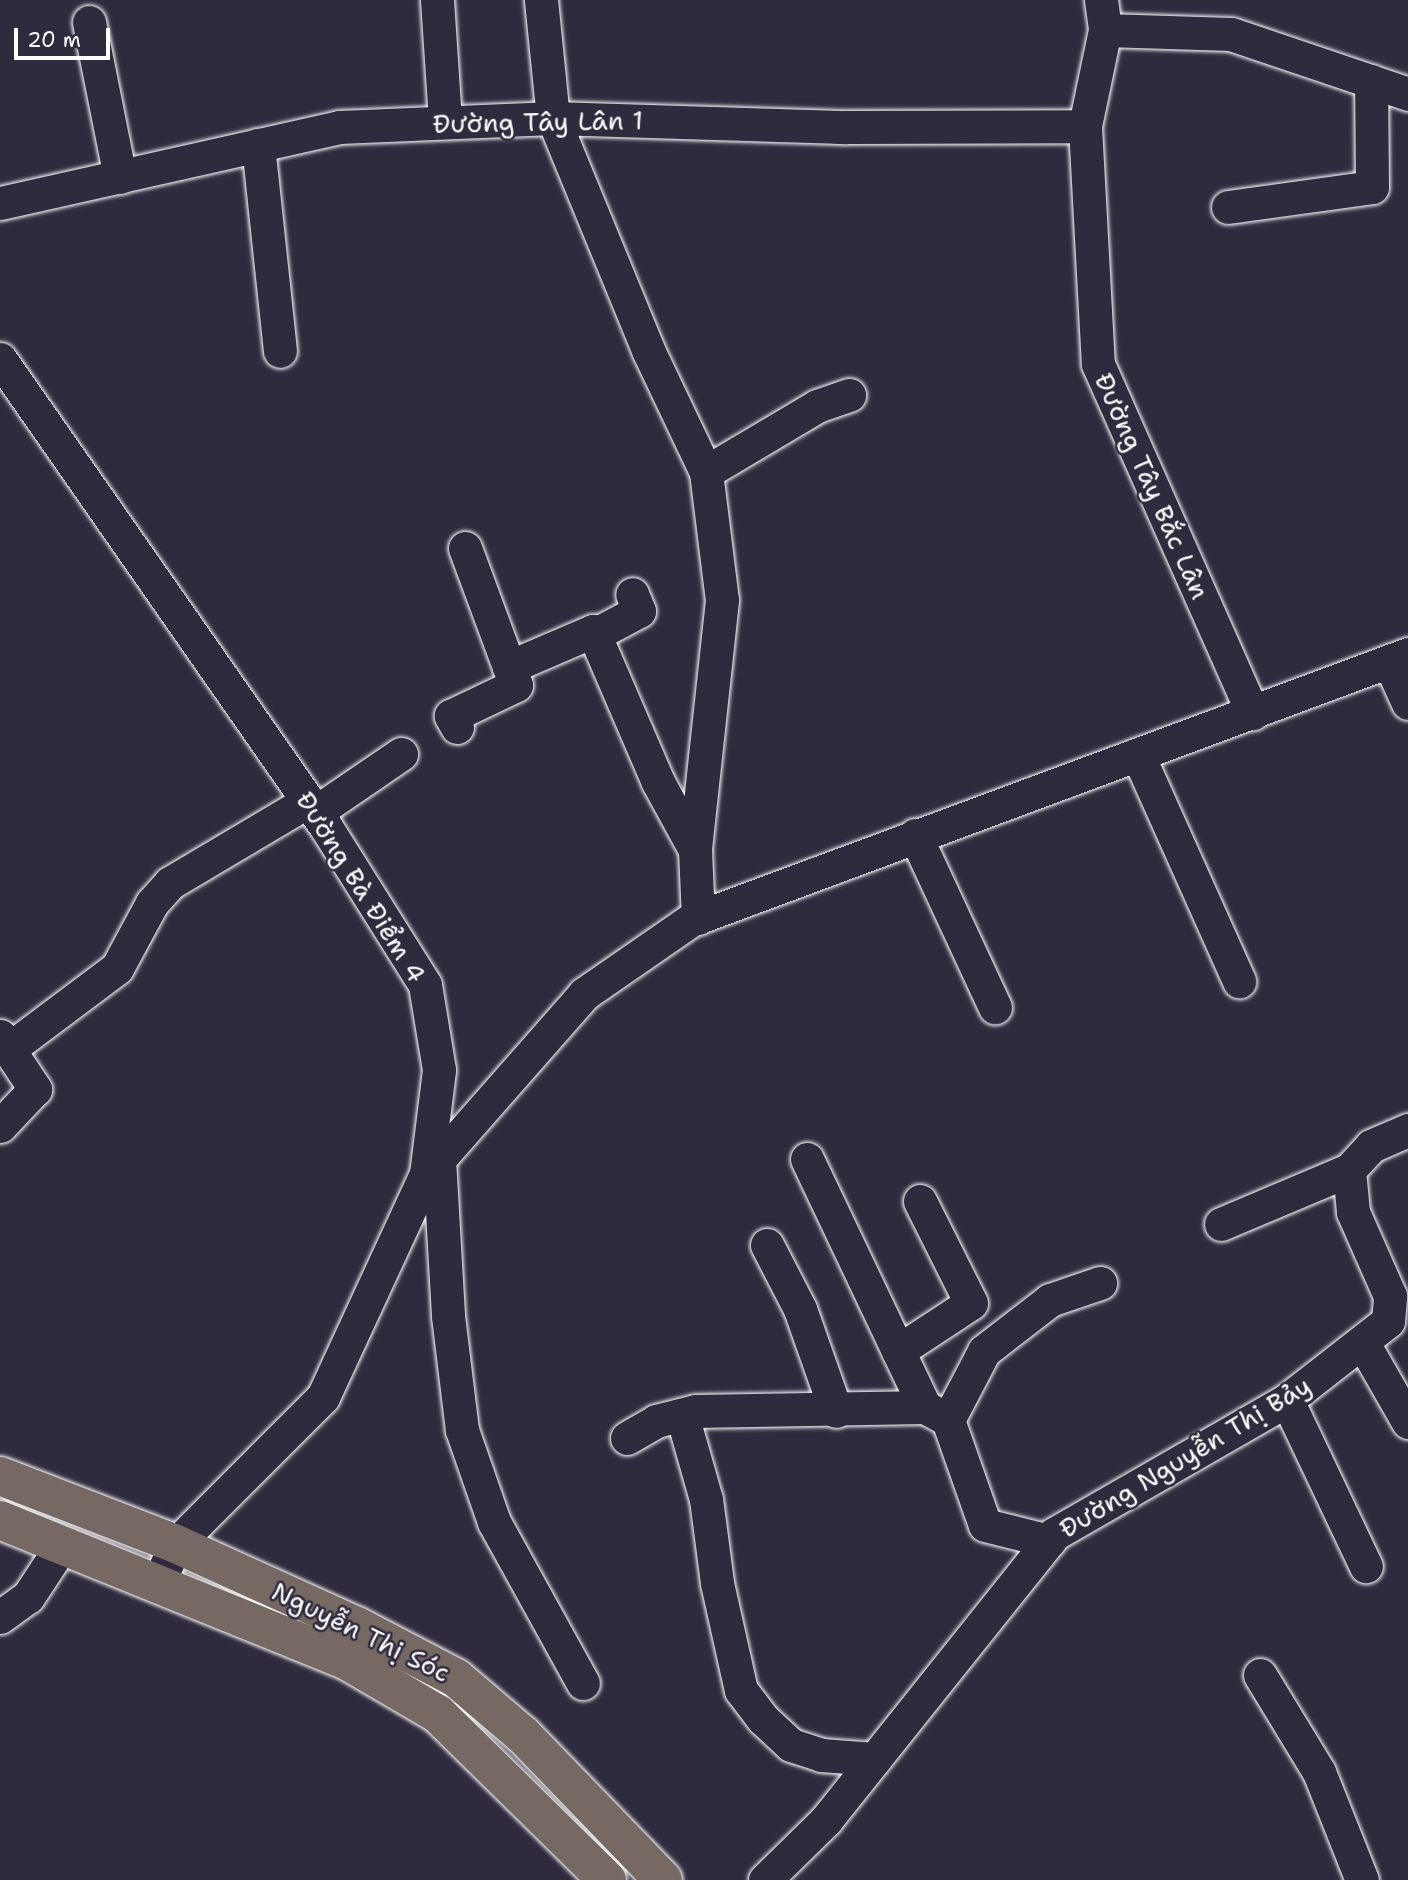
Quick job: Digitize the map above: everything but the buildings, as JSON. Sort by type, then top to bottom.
[{"type":"main road","name":"Nguyễn Thị Sóc","points":[[0,1476],[176,1544],[357,1626],[456,1678],[523,1736],[663,1880]]},
{"type":"main road","name":"Nguyễn Thị Sóc","points":[[0,1520],[349,1662],[438,1714],[607,1880]]},
{"type":"street","points":[[437,0],[445,122]]},
{"type":"street","points":[[541,0],[553,118],[648,350],[706,472],[722,600],[695,850],[698,918]]},
{"type":"street","points":[[1103,15],[1231,34],[1408,93]]},
{"type":"street","name":"Đường Tây Bắc Lân","points":[[1103,15],[1085,126],[1098,364],[1253,713]]},
{"type":"street","points":[[89,22],[120,177]]},
{"type":"street","points":[[1228,207],[1372,187],[1371,81]]},
{"type":"street","name":"Đường Tây Lân 1","points":[[0,203],[339,127],[553,118],[846,127],[1085,126]]},
{"type":"street","points":[[258,145],[280,351]]},
{"type":"street","name":"Đường Bà Điểm 4","points":[[0,359],[312,806],[425,985],[439,1070],[433,1166],[323,1396],[176,1544],[157,1585]]},
{"type":"street","points":[[706,472],[817,406],[849,395]]},
{"type":"street","points":[[457,727],[451,716],[516,685],[465,548]]},
{"type":"street","points":[[594,635],[639,611],[632,594]]},
{"type":"street","points":[[509,667],[593,631],[659,782],[695,850]]},
{"type":"street","points":[[583,1684],[494,1522],[462,1430],[433,1166],[584,994],[698,918],[915,835],[1399,658],[1408,702]]},
{"type":"street","points":[[0,1126],[35,1089],[4,1042],[117,968],[152,903],[170,883],[401,754]]},
{"type":"street","points":[[1138,755],[1240,981]]},
{"type":"street","points":[[915,835],[995,1007]]},
{"type":"street","points":[[1221,1224],[1349,1170],[1371,1146],[1408,1129]]},
{"type":"street","points":[[807,1159],[898,1351],[936,1413],[985,1525],[1049,1541]]},
{"type":"street","name":"Đường Nguyễn Thị Bảy","points":[[765,1880],[826,1820],[1054,1534],[1287,1399],[1363,1343],[1388,1321],[1390,1296],[1353,1212],[1349,1170]]},
{"type":"street","points":[[898,1351],[971,1303],[920,1201]]},
{"type":"street","points":[[767,1245],[800,1309],[836,1411]]},
{"type":"street","points":[[936,1413],[984,1351],[1050,1300],[1100,1283]]},
{"type":"street","points":[[1363,1343],[1408,1422]]},
{"type":"street","points":[[1287,1399],[1366,1566]]},
{"type":"street","points":[[627,1438],[656,1421],[682,1415],[836,1411],[936,1413]]},
{"type":"street","points":[[682,1415],[706,1499],[717,1583],[741,1690],[762,1719],[791,1745],[821,1755],[875,1759]]},
{"type":"street","points":[[0,1617],[28,1597],[62,1545]]},
{"type":"street","points":[[1260,1675],[1319,1772],[1362,1880]]}]
